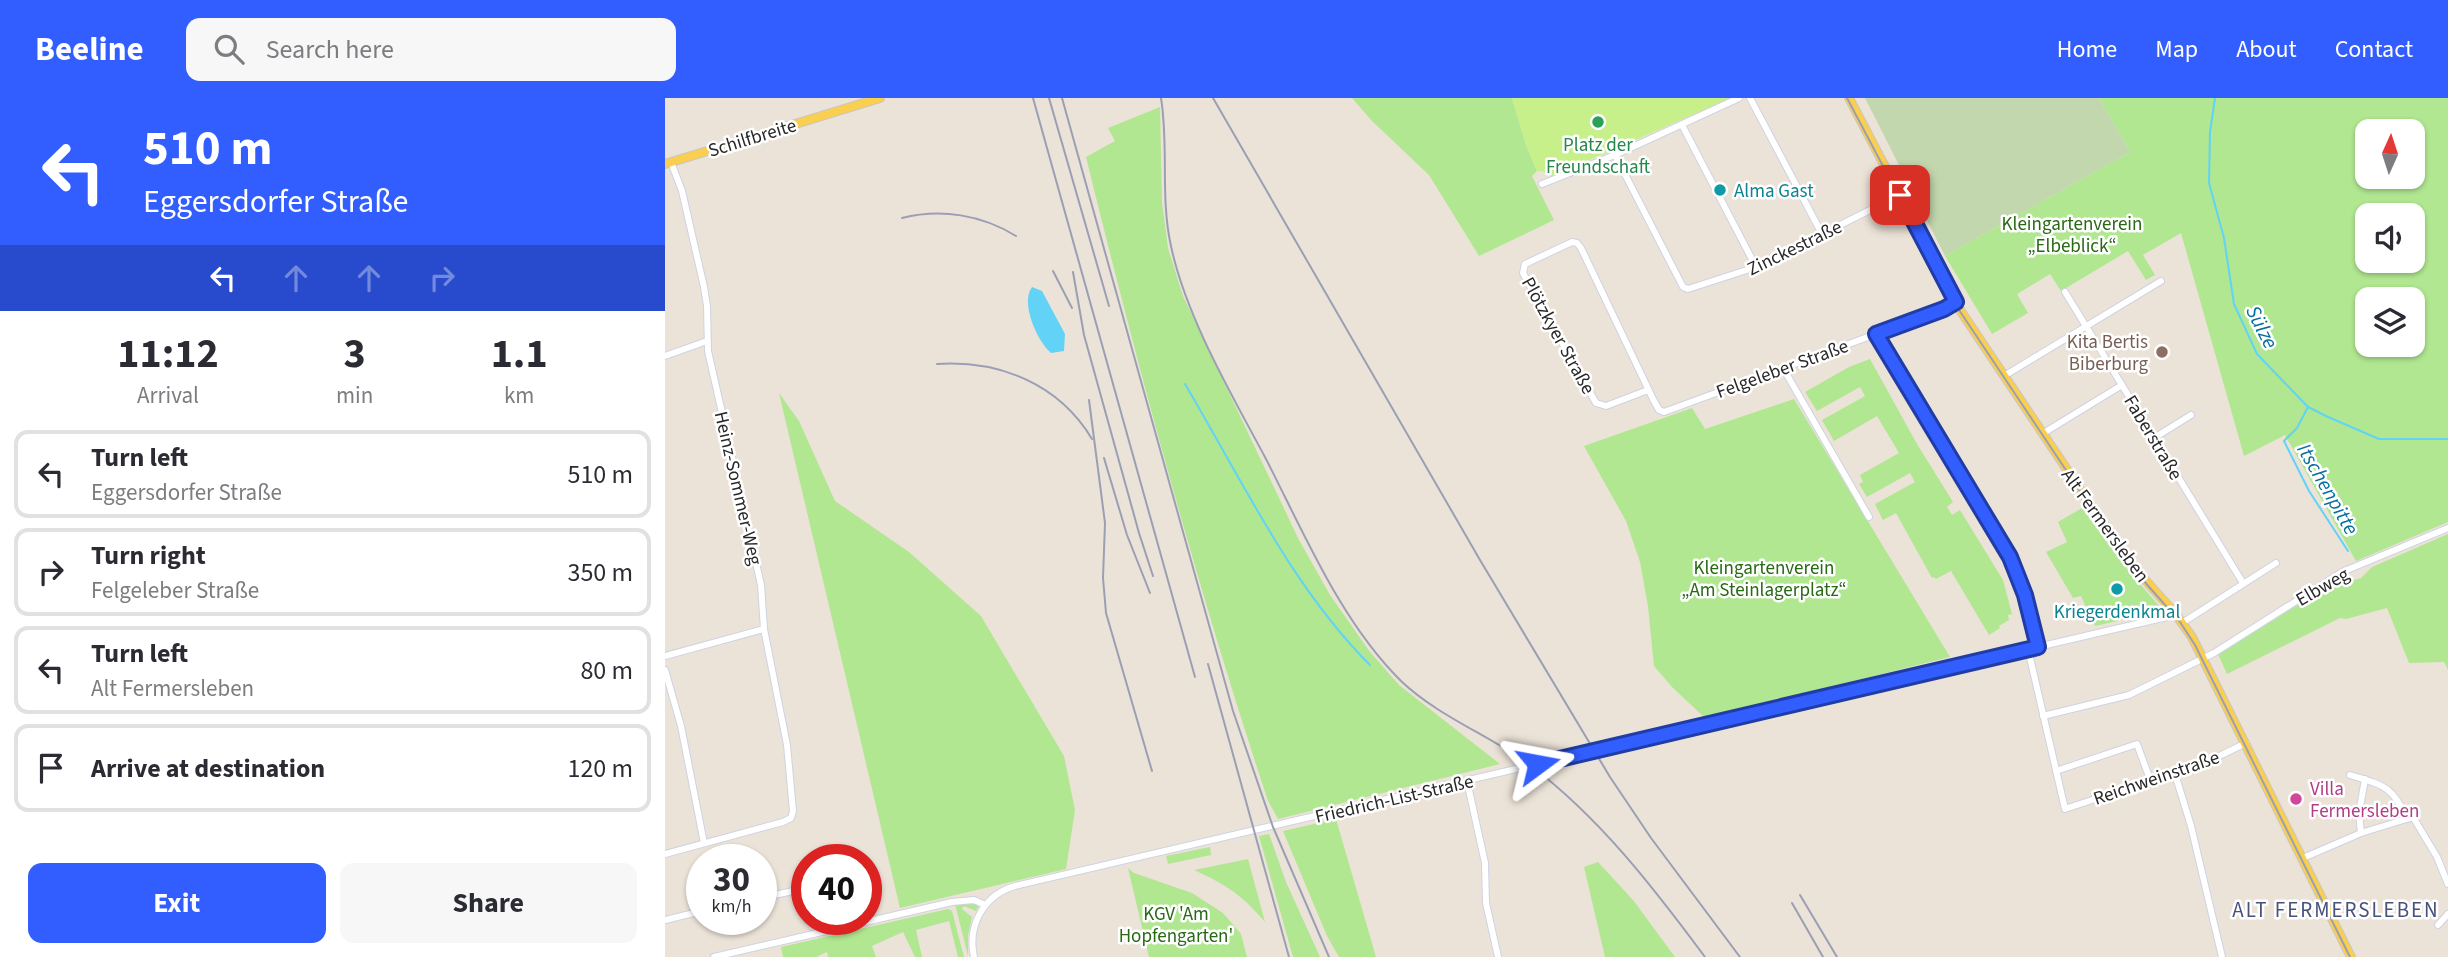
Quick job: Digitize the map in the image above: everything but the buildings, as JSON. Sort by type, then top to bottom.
[{"type":"main road","name":"Schilfbreite","points":[[668,163],[880,98]]},
{"type":"main road","name":"Alt Fermersleben","points":[[1849,98],[1956,302],[2129,562],[2182,622],[2246,743],[2351,957]]},
{"type":"street","points":[[1542,184],[1615,155],[1739,98]]},
{"type":"street","points":[[1750,98],[1822,234]]},
{"type":"street","points":[[1682,125],[1756,267]]},
{"type":"street","name":"Zinckestraße","points":[[1615,155],[1685,288],[1756,267],[1900,195]]},
{"type":"street","name":"Heinz-Sommer-Weg","points":[[668,163],[683,191],[703,287],[707,311],[707,341],[760,581],[764,629],[789,762],[793,803],[791,818],[780,823],[704,843]]},
{"type":"street","name":"Plötzkyer Straße","points":[[1649,390],[1606,406],[1596,403],[1523,272],[1525,264],[1572,242],[1577,243],[1581,248],[1649,390],[1653,399]]},
{"type":"street","points":[[2004,376],[2161,281]]},
{"type":"street","name":"Faberstraße","points":[[2065,292],[2243,583]]},
{"type":"street","name":"Felgeleber Straße","points":[[1653,399],[1659,410],[1664,412],[1944,309],[1956,302]]},
{"type":"street","points":[[1876,334],[2010,557],[2025,595],[2038,647]]},
{"type":"street","points":[[665,356],[707,341]]},
{"type":"street","points":[[1783,368],[1869,517]]},
{"type":"street","points":[[2042,434],[2122,385]]},
{"type":"street","points":[[2154,438],[2191,415]]},
{"type":"street","name":"Elbweg","points":[[2043,716],[2129,695],[2203,658],[2342,572],[2448,528]]},
{"type":"street","points":[[2182,622],[2276,563]]},
{"type":"street","name":"Friedrich-List-Straße","points":[[985,905],[997,894],[1015,886],[2158,620],[2174,612]]},
{"type":"street","points":[[665,656],[764,629]]},
{"type":"street","points":[[2028,649],[2056,771],[2137,744],[2151,782]]},
{"type":"street","points":[[665,670],[681,726],[704,843],[665,854]]},
{"type":"street","name":"Reichweinstraße","points":[[2056,771],[2065,809],[2175,774],[2246,743]]},
{"type":"street","points":[[2175,774],[2191,826],[2222,957]]},
{"type":"street","points":[[2350,775],[2394,793],[2407,819]]},
{"type":"street","points":[[2361,833],[2359,813],[2365,779]]},
{"type":"street","points":[[1467,781],[1486,863],[1486,903],[1498,957]]},
{"type":"street","points":[[2303,858],[2361,833],[2413,817],[2437,858],[2448,884]]},
{"type":"street","points":[[882,918],[952,902],[974,900],[985,905],[973,932],[974,957]]},
{"type":"street","points":[[2438,925],[2448,914]]},
{"type":"street","points":[[665,920],[686,915]]},
{"type":"street","points":[[714,957],[809,935]]},
{"type":"street","points":[[753,948],[755,957]]},
{"type":"green space","points":[[1352,98],[1512,98],[1537,171],[1532,176],[1554,220],[1479,256],[1429,175],[1372,121]]},
{"type":"green space","name":"Platz der Freundschaft","points":[[1512,98],[1731,98],[1551,177],[1549,172],[1537,171]]},
{"type":"green space","points":[[1865,98],[2099,98],[2130,152],[1945,256]]},
{"type":"green space","name":"Kleingartenverein „Elbeblick“","points":[[2099,98],[2448,98],[2448,522],[2356,561],[2285,435],[2244,456],[2181,233],[2143,255],[2155,275],[2146,280],[2128,251],[2061,291],[2050,274],[2017,294],[2028,313],[1992,334],[1945,256],[2130,152]]},
{"type":"green space","points":[[1160,107],[1162,202],[1168,248],[1183,296],[1298,538],[1330,595],[1370,652],[1399,685],[1500,764],[1278,819],[1268,801],[1217,642],[1171,481],[1086,157],[1115,141],[1108,128]]},
{"type":"green space","points":[[1870,359],[1953,502],[1947,507],[1952,515],[1960,510],[2003,580],[2012,614],[2008,615],[2009,620],[1989,635],[1951,571],[1936,579],[1932,578],[1896,513],[1883,520],[1875,504],[1915,482],[1910,473],[1867,497],[1859,484],[1863,482],[1860,475],[1899,453],[1877,416],[1834,441],[1822,420],[1865,396],[1860,387],[1817,411],[1805,392],[1849,367]]},
{"type":"green space","points":[[779,393],[799,421],[835,501],[909,552],[981,616],[1064,756],[1075,810],[1066,869],[900,908]]},
{"type":"green space","name":"Kleingartenverein „Am Steinlagerplatz“","points":[[1794,399],[1950,657],[1705,718],[1654,666],[1640,562],[1626,521],[1584,446],[1692,408],[1705,429]]},
{"type":"green space","points":[[2082,508],[2122,563],[2160,607],[2157,612],[2095,626],[2081,596],[2073,598],[2046,552],[2067,542],[2058,522]]},
{"type":"green space","points":[[2448,534],[2448,670],[2444,662],[2409,663],[2387,608],[2346,619],[2340,618],[2227,674],[2218,654],[2327,587],[2361,578],[2372,567]]},
{"type":"green space","points":[[1336,819],[1376,957],[1339,957],[1327,936],[1283,831]]},
{"type":"green space","points":[[1269,834],[1286,882],[1320,957],[1293,957],[1259,836]]},
{"type":"green space","points":[[1210,847],[1211,855],[1168,864],[1166,856]]},
{"type":"green space","points":[[1248,859],[1265,922],[1233,892],[1194,870]]},
{"type":"green space","points":[[1598,862],[1633,900],[1675,957],[1605,957],[1584,867]]},
{"type":"green space","name":"KGV 'Am Hopfengarten'","points":[[1128,868],[1134,873],[1192,893],[1223,913],[1241,934],[1247,957],[1149,957]]},
{"type":"green space","points":[[975,898],[981,901],[976,911],[964,906],[962,909],[972,917],[968,935],[968,956],[955,904]]},
{"type":"green space","points":[[948,909],[952,911],[964,957],[958,957],[949,921],[916,930],[922,957],[915,957],[903,932],[872,946],[876,957],[828,957],[827,952],[816,957],[783,957],[781,947],[834,935],[882,935],[882,924]]},
{"type":"water","points":[[1032,287],[1042,291],[1065,334],[1064,351],[1051,353],[1040,340],[1029,312],[1028,302]]},
{"type":"waterway","name":"Sülze","points":[[2215,98],[2210,132],[2209,183],[2224,238],[2234,304],[2257,354],[2308,407],[2328,417],[2379,439],[2448,439]]},
{"type":"waterway","points":[[1185,384],[1292,567],[1342,634],[1370,665]]},
{"type":"waterway","name":"Itschenpitte","points":[[2308,407],[2297,428],[2284,441],[2309,491],[2348,551]]},
{"type":"tram line","points":[[1847,98],[1959,310],[2128,563],[2180,622],[2195,645],[2350,957]]},
{"type":"railway","points":[[1033,98],[1195,677]]},
{"type":"railway","points":[[1049,98],[1109,306]]},
{"type":"railway","points":[[1062,98],[1233,711],[1273,827],[1329,957]]},
{"type":"railway","points":[[1161,98],[1168,228],[1187,300],[1225,382],[1342,604],[1380,658],[1416,694],[1530,765],[1580,808],[1645,879],[1705,957]]},
{"type":"railway","points":[[1213,98],[1480,560],[1610,777],[1651,838],[1740,957]]},
{"type":"railway","points":[[902,218],[931,214],[961,215],[989,223],[1016,236]]},
{"type":"railway","points":[[1053,271],[1072,308]]},
{"type":"railway","points":[[1073,272],[1084,335],[1153,576]]},
{"type":"railway","points":[[937,364],[983,366],[1026,379],[1063,404],[1092,439]]},
{"type":"railway","points":[[1089,400],[1105,523],[1103,578],[1106,613],[1152,771]]},
{"type":"railway","points":[[1104,458],[1127,535],[1150,593]]},
{"type":"railway","points":[[1208,664],[1289,957]]},
{"type":"railway","points":[[1800,895],[1837,957]]},
{"type":"railway","points":[[1792,903],[1823,957]]},
{"type":"place","name":"Platz der Freundschaft","points":[[1598,122]]},
{"type":"place","name":"Alma Gast","points":[[1720,190]]},
{"type":"place","name":"Kita Bertis Biberburg","points":[[2162,352]]},
{"type":"place","name":"Kriegerdenkmal","points":[[2117,589]]},
{"type":"place","name":"Villa Fermersleben","points":[[2296,799]]},
{"type":"district","name":"ALT FERMERSLEBEN","points":[[2336,910]]},
{"type":"route","points":[[1538,764],[2038,647],[2025,595],[2010,557],[1876,334],[1956,302],[1900,195]]}]
